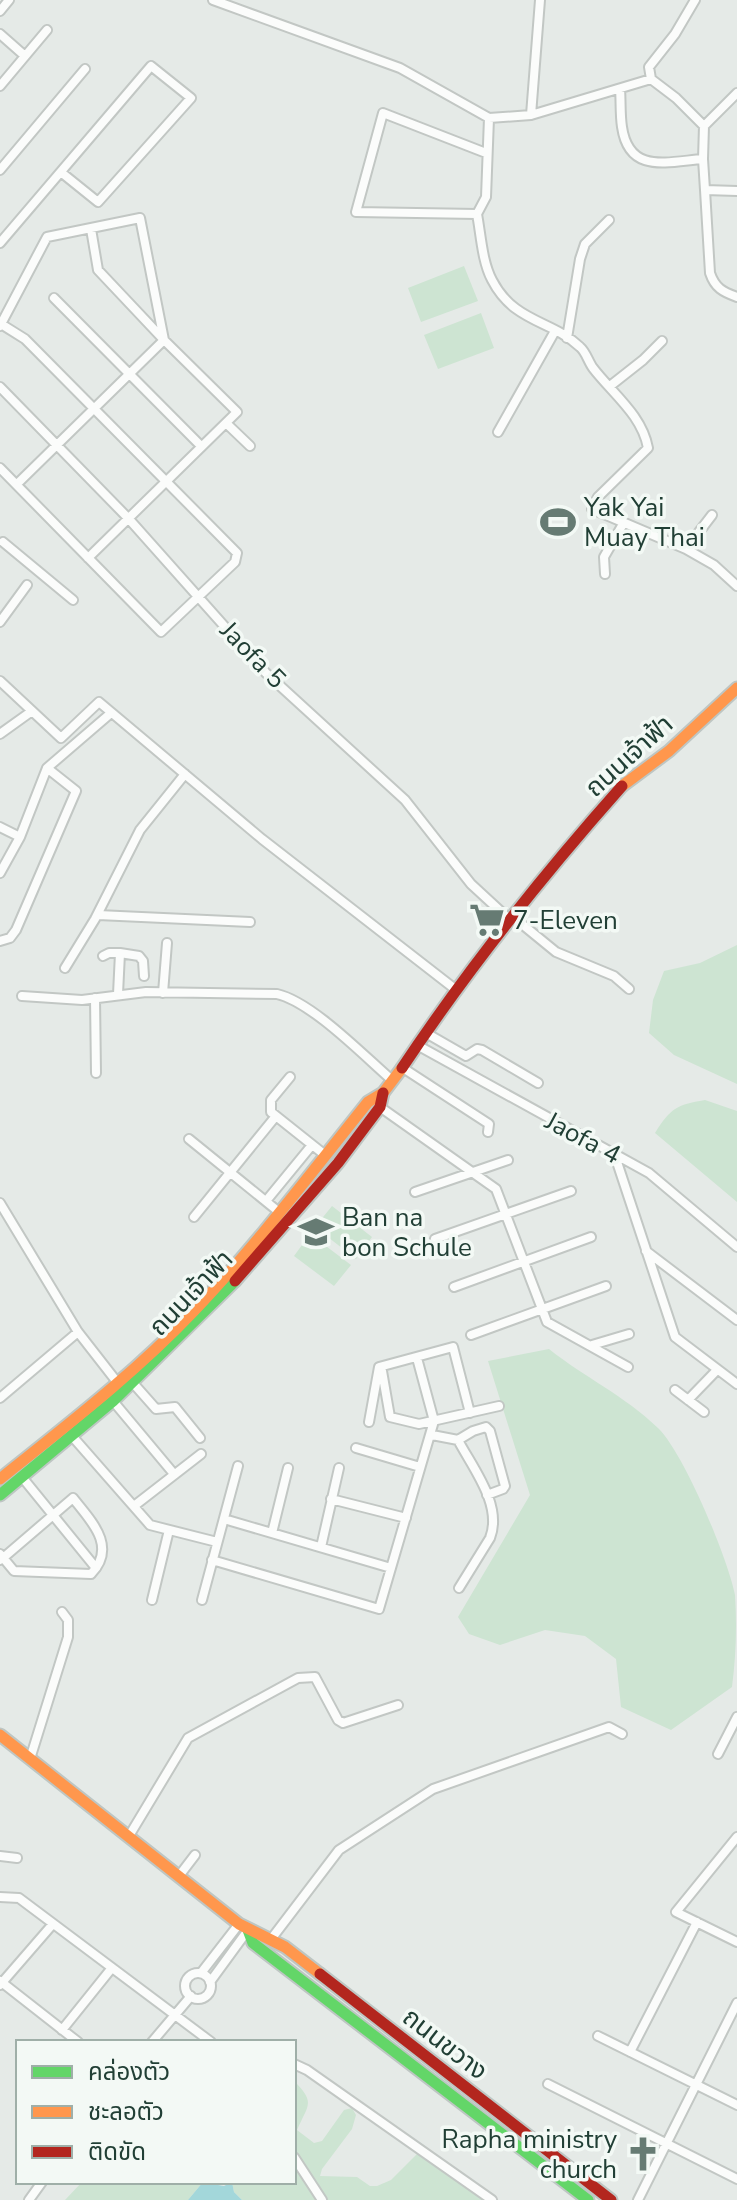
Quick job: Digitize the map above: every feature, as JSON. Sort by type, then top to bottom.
[{"type":"main road","name":"ถนนเจ้าฟ้า","points":[[0,1479],[117,1382],[193,1312],[368,1102],[383,1093],[393,1081],[455,989],[625,783],[669,751],[737,688]]},
{"type":"main road","name":"ถนนเจ้าฟ้า","points":[[0,1495],[113,1401],[217,1301],[338,1163],[380,1107],[383,1093]]},
{"type":"main road","name":"ถนนขวาง","points":[[0,1735],[244,1927],[272,1938],[611,2200]]},
{"type":"main road","name":"ถนนขวาง","points":[[244,1927],[253,1943],[588,2200]]},
{"type":"main road","points":[[383,2043],[392,2032]]},
{"type":"main road","points":[[515,2144],[526,2134]]},
{"type":"street","points":[[0,11],[9,0]]},
{"type":"street","points":[[213,0],[400,68],[489,118],[531,115],[651,79]]},
{"type":"street","points":[[531,115],[540,0]]},
{"type":"street","points":[[695,0],[675,34],[649,67],[651,79],[704,126]]},
{"type":"street","points":[[0,86],[47,30]]},
{"type":"street","points":[[0,34],[25,56]]},
{"type":"street","points":[[0,243],[151,66],[191,98],[98,202],[62,173]]},
{"type":"street","points":[[0,170],[85,69]]},
{"type":"street","points":[[620,89],[621,123],[630,153],[640,160],[655,163],[703,159]]},
{"type":"street","points":[[737,93],[704,126],[703,159],[710,273],[713,284],[724,293],[737,297]]},
{"type":"street","points":[[477,214],[356,212],[383,113],[486,153]]},
{"type":"street","points":[[489,118],[486,197],[477,214],[492,281],[518,313],[581,348],[593,368],[645,431],[648,448],[598,497],[592,509],[686,549],[714,565],[737,586]]},
{"type":"street","points":[[705,190],[737,191]]},
{"type":"street","points":[[0,468],[161,632],[235,562],[237,553],[25,339],[0,325],[47,237],[140,218],[164,340]]},
{"type":"street","points":[[567,338],[583,251],[594,233],[609,220]]},
{"type":"street","points":[[88,558],[237,412],[98,270],[91,229]]},
{"type":"street","points":[[54,298],[201,446]]},
{"type":"street","points":[[498,432],[555,331]]},
{"type":"street","points":[[17,484],[164,340]]},
{"type":"street","points":[[610,386],[662,341]]},
{"type":"street","name":"Jaofa 5","points":[[0,387],[128,518],[266,673],[405,800],[471,884],[556,952],[614,976],[629,989]]},
{"type":"street","points":[[226,423],[250,446]]},
{"type":"street","points":[[686,549],[712,515]]},
{"type":"street","points":[[605,574],[604,557],[623,524]]},
{"type":"street","points":[[1,543],[73,600]]},
{"type":"street","points":[[0,622],[27,585]]},
{"type":"street","points":[[0,681],[61,738],[99,702],[262,839],[455,989]]},
{"type":"street","points":[[0,734],[32,711]]},
{"type":"street","points":[[0,873],[20,837],[47,768],[111,713]]},
{"type":"street","points":[[0,941],[10,938],[16,930],[76,791],[47,768]]},
{"type":"street","points":[[65,968],[98,915],[140,830],[185,774]]},
{"type":"street","points":[[0,827],[20,837]]},
{"type":"street","points":[[98,915],[250,922]]},
{"type":"street","points":[[163,993],[167,943]]},
{"type":"street","points":[[103,956],[109,953],[139,956],[143,961],[144,976]]},
{"type":"street","points":[[118,994],[120,953]]},
{"type":"street","points":[[22,996],[82,1000],[118,994],[277,994],[311,1011],[393,1081]]},
{"type":"street","points":[[95,998],[96,1073]]},
{"type":"street","points":[[426,1033],[459,1055],[466,1056],[477,1049],[482,1050],[538,1083]]},
{"type":"street","name":"Jaofa 4","points":[[417,1045],[649,1173],[737,1247]]},
{"type":"street","points":[[403,1068],[489,1124],[491,1129],[488,1132]]},
{"type":"street","points":[[290,1077],[271,1100],[271,1112],[325,1155]]},
{"type":"street","points":[[380,1107],[496,1189],[547,1322],[628,1367]]},
{"type":"street","points":[[194,1217],[276,1116]]},
{"type":"street","points":[[189,1139],[279,1212]]},
{"type":"street","points":[[266,1201],[312,1145]]},
{"type":"street","points":[[615,1156],[675,1337],[737,1384]]},
{"type":"street","points":[[415,1192],[508,1160]]},
{"type":"street","points":[[435,1239],[571,1191]]},
{"type":"street","points":[[0,1203],[78,1332],[117,1382]]},
{"type":"street","points":[[454,1287],[591,1237]]},
{"type":"street","points":[[646,1251],[737,1320]]},
{"type":"street","points":[[471,1335],[606,1286]]},
{"type":"street","points":[[0,1398],[78,1332]]},
{"type":"street","points":[[592,1345],[629,1334]]},
{"type":"street","points":[[369,1422],[379,1367],[453,1347],[470,1413]]},
{"type":"street","points":[[212,1560],[379,1609],[432,1435],[434,1421],[417,1358]]},
{"type":"street","points":[[382,1367],[390,1417],[419,1424],[499,1406]]},
{"type":"street","points":[[688,1400],[717,1370]]},
{"type":"street","points":[[133,1383],[156,1409],[175,1407],[200,1438]]},
{"type":"street","points":[[675,1390],[704,1412]]},
{"type":"street","points":[[113,1401],[174,1474]]},
{"type":"street","points":[[432,1435],[458,1440],[486,1427],[490,1431],[505,1486],[487,1495]]},
{"type":"street","points":[[72,1436],[150,1525],[217,1542]]},
{"type":"street","points":[[458,1440],[487,1495],[493,1531],[459,1588]]},
{"type":"street","points":[[356,1448],[420,1467]]},
{"type":"street","points":[[134,1506],[201,1454]]},
{"type":"street","points":[[202,1600],[238,1466]]},
{"type":"street","points":[[272,1533],[288,1468]]},
{"type":"street","points":[[321,1547],[339,1468]]},
{"type":"street","points":[[22,1477],[96,1568]]},
{"type":"street","points":[[73,1498],[99,1531],[102,1550],[91,1574],[14,1571],[1,1557],[73,1498]]},
{"type":"street","points":[[331,1499],[406,1518]]},
{"type":"street","points":[[224,1519],[391,1568]]},
{"type":"street","points":[[152,1600],[169,1530]]},
{"type":"street","points":[[30,1759],[68,1637],[68,1620],[62,1612]]},
{"type":"street","points":[[129,1836],[188,1738],[298,1678],[315,1677],[338,1720],[343,1723],[398,1705]]},
{"type":"street","points":[[718,1754],[737,1717]]},
{"type":"street","points":[[272,1938],[339,1850],[433,1789],[609,1727],[622,1734]]},
{"type":"street","points":[[737,1837],[676,1912],[737,1942]]},
{"type":"street","points":[[179,1876],[195,1855]]},
{"type":"street","points":[[0,1856],[17,1858]]},
{"type":"street","points":[[0,1897],[19,1898],[208,2040]]},
{"type":"street","points":[[630,2052],[697,1922]]},
{"type":"street","points":[[52,1925],[1,1983],[75,2040]]},
{"type":"street","points":[[244,1927],[210,1982],[207,1994],[199,1998],[191,1996],[185,1986],[187,1979],[201,1973],[244,1927]]},
{"type":"street","points":[[62,2030],[111,1969]]},
{"type":"street","points":[[201,1973],[210,1982]]},
{"type":"street","points":[[154,2040],[191,1996]]},
{"type":"street","points":[[638,2200],[737,2003]]},
{"type":"street","points":[[598,2036],[737,2105]]},
{"type":"street","points":[[296,2065],[492,2200]]},
{"type":"street","points":[[548,2084],[737,2179]]},
{"type":"street","points":[[296,2160],[322,2200]]},
{"type":"green space","points":[[464,266],[478,301],[421,322],[408,288]]},
{"type":"green space","points":[[481,313],[494,348],[438,369],[424,335]]},
{"type":"green space","points":[[737,945],[737,1084],[674,1055],[649,1033],[653,1000],[664,971],[700,963]]},
{"type":"green space","points":[[705,1100],[737,1111],[737,1202],[655,1133],[675,1109]]},
{"type":"green space","points":[[332,1206],[372,1237],[356,1259],[315,1227]]},
{"type":"green space","points":[[310,1234],[351,1265],[334,1286],[294,1256]]},
{"type":"green space","points":[[549,1349],[632,1406],[658,1428],[692,1482],[731,1579],[736,1618],[732,1687],[671,1730],[621,1707],[616,1659],[585,1636],[545,1630],[500,1645],[469,1634],[458,1617],[530,1495],[488,1361]]},
{"type":"green space","points":[[296,2083],[308,2099],[307,2109],[297,2130],[314,2143],[322,2141],[344,2110],[352,2108],[356,2115],[352,2129],[320,2176],[357,2177],[370,2186],[377,2186],[391,2180],[417,2154],[435,2156],[493,2200],[242,2200],[234,2192],[232,2184],[296,2184]]},
{"type":"green space","points":[[80,2184],[201,2184],[188,2200],[65,2200]]},
{"type":"water","points":[[201,2184],[232,2184],[234,2192],[242,2200],[188,2200]]},
{"type":"traffic: fast","points":[[0,1495],[113,1401],[235,1281]]},
{"type":"traffic: fast","points":[[248,1930],[253,1943],[588,2200]]},
{"type":"traffic: slow","points":[[622,786],[669,751],[737,688]]},
{"type":"traffic: slow","points":[[0,1479],[123,1378],[193,1312],[261,1235],[368,1102],[383,1093],[402,1068]]},
{"type":"traffic: slow","points":[[0,1735],[239,1924],[285,1947],[320,1974]]},
{"type":"traffic: jam","points":[[402,1068],[507,923],[622,786]]},
{"type":"traffic: jam","points":[[235,1281],[338,1163],[380,1107],[383,1093]]},
{"type":"traffic: jam","points":[[320,1974],[611,2200]]},
{"type":"place","name":"Yak Yai Muay Thai","points":[[558,522]]},
{"type":"place","name":"7-Eleven","points":[[487,920]]},
{"type":"place","name":"Ban na bon Schule","points":[[316,1232]]},
{"type":"place","name":"Rapha ministry church","points":[[643,2154]]}]
